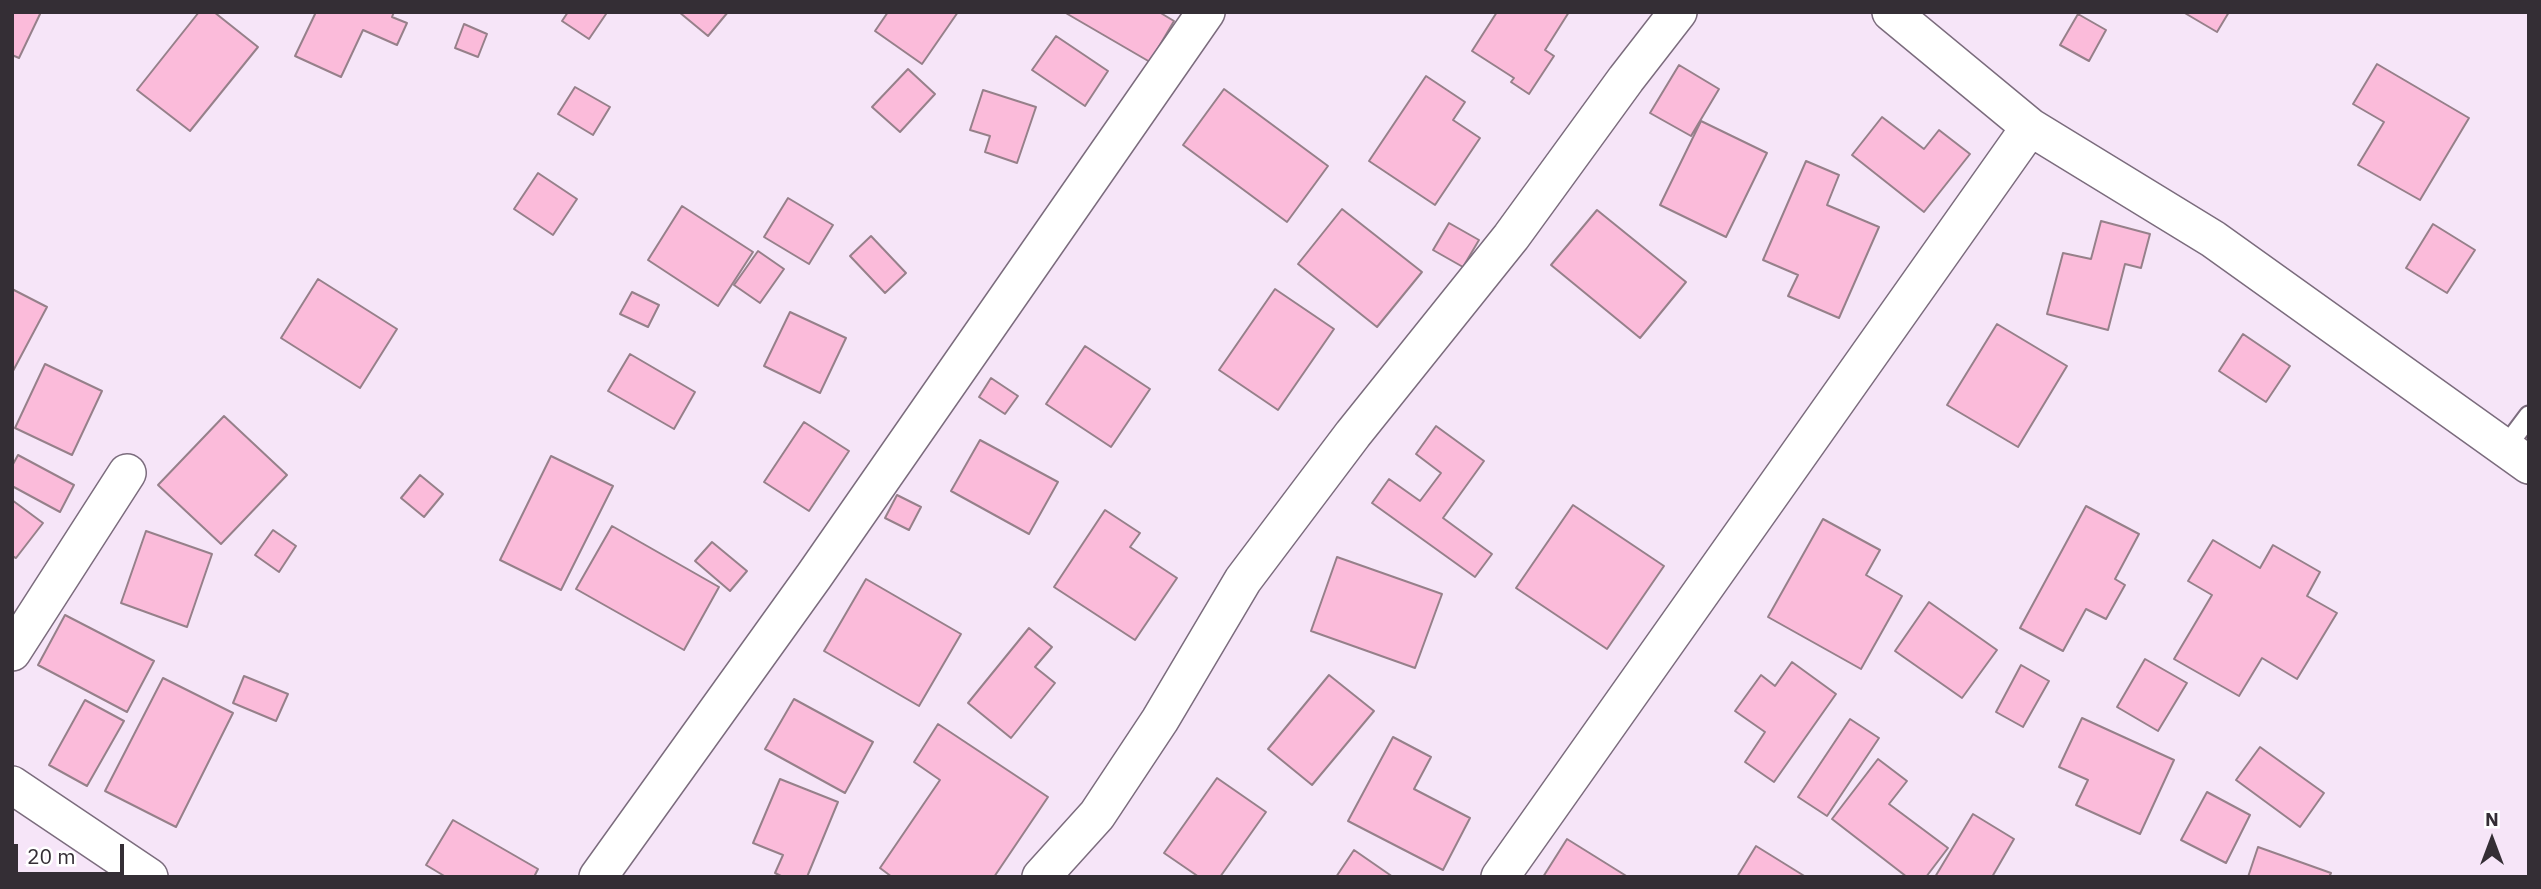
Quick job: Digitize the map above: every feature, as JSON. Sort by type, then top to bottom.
[{"type":"street","points":[[598,877],[814,576],[1206,12]]},
{"type":"street","points":[[1041,877],[1097,815],[1160,720],[1243,580],[1353,434],[1511,237],[1678,12]]},
{"type":"street","points":[[1891,12],[2030,127],[2213,239],[2517,456]]},
{"type":"street","points":[[1500,877],[2030,127]]},
{"type":"street","points":[[12,652],[127,473]]},
{"type":"street","points":[[12,785],[149,877]]},
{"type":"lane","points":[[2517,456],[2529,416]]},
{"type":"building","points":[[12,12],[41,12],[19,58],[12,55]]},
{"type":"building","points":[[199,12],[214,12],[258,47],[190,131],[137,90]]},
{"type":"building","points":[[316,12],[394,12],[392,17],[407,23],[397,45],[363,30],[341,77],[295,56]]},
{"type":"building","points":[[568,12],[606,14],[589,39],[562,21]]},
{"type":"building","points":[[679,12],[728,12],[708,36]]},
{"type":"building","points":[[888,12],[958,12],[922,64],[875,31]]},
{"type":"building","points":[[1064,12],[1159,12],[1174,21],[1150,62]]},
{"type":"building","points":[[1497,12],[1569,12],[1545,50],[1554,56],[1529,94],[1511,82],[1514,78],[1472,51]]},
{"type":"building","points":[[2183,12],[2229,12],[2217,32]]},
{"type":"building","points":[[2078,14],[2106,30],[2089,61],[2060,45]]},
{"type":"building","points":[[464,24],[487,34],[478,57],[455,48]]},
{"type":"building","points":[[1056,36],[1108,71],[1085,106],[1032,70]]},
{"type":"building","points":[[2377,64],[2469,118],[2420,200],[2358,165],[2384,122],[2353,104]]},
{"type":"building","points":[[1679,65],[1719,89],[1691,136],[1650,113]]},
{"type":"building","points":[[908,69],[935,94],[900,132],[872,107]]},
{"type":"building","points":[[1426,76],[1465,102],[1453,120],[1480,138],[1435,205],[1369,161]]},
{"type":"building","points":[[575,87],[610,107],[593,135],[558,114]]},
{"type":"building","points":[[1224,89],[1328,166],[1287,222],[1183,145]]},
{"type":"building","points":[[983,90],[1036,107],[1017,163],[985,152],[990,136],[970,130]]},
{"type":"building","points":[[1882,117],[1924,149],[1939,130],[1970,154],[1924,212],[1852,155]]},
{"type":"building","points":[[1701,121],[1767,153],[1726,237],[1660,205]]},
{"type":"building","points":[[1806,161],[1839,175],[1827,205],[1879,227],[1839,318],[1788,296],[1798,275],[1763,260]]},
{"type":"building","points":[[538,173],[577,199],[553,235],[514,209]]},
{"type":"building","points":[[788,198],[833,225],[809,264],[764,237]]},
{"type":"building","points":[[682,206],[753,252],[718,306],[648,260]]},
{"type":"building","points":[[1342,209],[1422,272],[1377,327],[1298,264]]},
{"type":"building","points":[[1597,210],[1686,282],[1640,338],[1551,265]]},
{"type":"building","points":[[2101,221],[2150,234],[2141,268],[2125,264],[2108,330],[2047,314],[2063,253],[2091,259]]},
{"type":"building","points":[[1449,223],[1479,240],[1463,267],[1433,250]]},
{"type":"building","points":[[2433,224],[2475,250],[2447,293],[2406,268]]},
{"type":"building","points":[[871,236],[906,273],[885,293],[850,256]]},
{"type":"building","points":[[758,251],[784,269],[760,303],[734,285]]},
{"type":"building","points":[[318,279],[397,329],[360,388],[281,338]]},
{"type":"building","points":[[12,289],[47,307],[13,371],[12,371]]},
{"type":"building","points":[[1275,289],[1334,329],[1278,410],[1219,370]]},
{"type":"building","points":[[632,292],[659,305],[648,327],[620,314]]},
{"type":"building","points":[[790,312],[846,338],[820,393],[764,366]]},
{"type":"building","points":[[1997,324],[2067,366],[2018,447],[1947,405]]},
{"type":"building","points":[[2243,334],[2290,366],[2266,402],[2219,371]]},
{"type":"building","points":[[1085,346],[1150,389],[1111,447],[1046,404]]},
{"type":"building","points":[[630,354],[695,392],[674,429],[608,391]]},
{"type":"building","points":[[45,364],[102,391],[72,455],[15,428]]},
{"type":"building","points":[[991,378],[1018,396],[1005,414],[979,397]]},
{"type":"building","points":[[224,416],[287,475],[221,544],[158,485]]},
{"type":"building","points":[[804,422],[849,451],[809,511],[764,482]]},
{"type":"building","points":[[1436,426],[1484,461],[1443,518],[1492,554],[1475,577],[1372,503],[1389,479],[1420,501],[1441,473],[1416,454]]},
{"type":"building","points":[[980,440],[1058,482],[1029,534],[951,491]]},
{"type":"building","points":[[18,455],[74,485],[60,512],[12,486],[12,466]]},
{"type":"building","points":[[551,456],[613,486],[561,590],[500,560]]},
{"type":"building","points":[[420,475],[443,494],[424,517],[401,498]]},
{"type":"building","points":[[897,495],[921,507],[909,530],[885,518]]},
{"type":"building","points":[[12,500],[43,523],[16,558],[12,556]]},
{"type":"building","points":[[1573,505],[1664,566],[1607,649],[1516,588]]},
{"type":"building","points":[[2086,506],[2139,534],[2115,579],[2125,585],[2106,619],[2086,609],[2063,651],[2020,628]]},
{"type":"building","points":[[1105,510],[1140,533],[1130,547],[1177,578],[1135,640],[1054,587]]},
{"type":"building","points":[[1823,519],[1880,550],[1866,575],[1902,596],[1861,669],[1768,617]]},
{"type":"building","points":[[612,526],[719,587],[684,650],[576,589]]},
{"type":"building","points":[[273,530],[296,546],[279,572],[255,555]]},
{"type":"building","points":[[146,531],[212,554],[187,627],[121,603]]},
{"type":"building","points":[[2213,540],[2260,568],[2273,545],[2320,572],[2307,596],[2337,613],[2297,679],[2262,658],[2239,696],[2174,659],[2212,595],[2188,581]]},
{"type":"building","points":[[712,542],[747,571],[730,591],[695,561]]},
{"type":"building","points":[[1337,557],[1442,594],[1415,668],[1311,631]]},
{"type":"building","points":[[866,579],[961,634],[919,706],[824,651]]},
{"type":"building","points":[[1929,602],[1997,650],[1962,698],[1895,651]]},
{"type":"building","points":[[65,615],[154,661],[127,712],[38,665]]},
{"type":"building","points":[[1029,628],[1052,647],[1035,667],[1055,683],[1011,738],[968,703]]},
{"type":"building","points":[[2145,659],[2187,683],[2158,731],[2117,707]]},
{"type":"building","points":[[1792,662],[1836,694],[1774,782],[1745,762],[1765,732],[1735,711],[1761,675],[1775,686]]},
{"type":"building","points":[[2021,665],[2049,681],[2023,727],[1996,712]]},
{"type":"building","points":[[1329,675],[1374,711],[1312,785],[1268,749]]},
{"type":"building","points":[[244,676],[288,694],[276,721],[233,703]]},
{"type":"building","points":[[163,678],[233,713],[176,827],[105,791]]},
{"type":"building","points":[[794,699],[873,742],[845,793],[765,749]]},
{"type":"building","points":[[85,700],[124,721],[87,786],[49,765]]},
{"type":"building","points":[[2082,718],[2174,760],[2140,834],[2076,805],[2088,780],[2059,767]]},
{"type":"building","points":[[1850,719],[1879,738],[1827,816],[1798,797]]},
{"type":"building","points":[[938,724],[1048,797],[994,877],[892,877],[880,868],[940,780],[914,762]]},
{"type":"building","points":[[1393,737],[1431,757],[1414,789],[1470,818],[1443,870],[1348,821]]},
{"type":"building","points":[[2260,747],[2324,793],[2300,827],[2236,780]]},
{"type":"building","points":[[1878,759],[1907,781],[1889,804],[1948,848],[1926,877],[1907,877],[1832,819]]},
{"type":"building","points":[[1217,778],[1266,812],[1220,877],[1199,877],[1164,853]]},
{"type":"building","points":[[780,779],[838,802],[807,877],[783,877],[775,873],[783,855],[753,843]]},
{"type":"building","points":[[2207,792],[2250,815],[2226,863],[2181,840]]},
{"type":"building","points":[[1973,814],[2014,839],[1992,877],[1935,877]]},
{"type":"building","points":[[453,820],[538,869],[534,877],[446,877],[426,865]]},
{"type":"building","points":[[1567,839],[1628,877],[1543,877]]},
{"type":"building","points":[[1756,846],[1806,877],[1737,877]]},
{"type":"building","points":[[2258,847],[2331,873],[2329,877],[2248,877]]},
{"type":"building","points":[[1354,850],[1393,877],[1336,877]]}]
